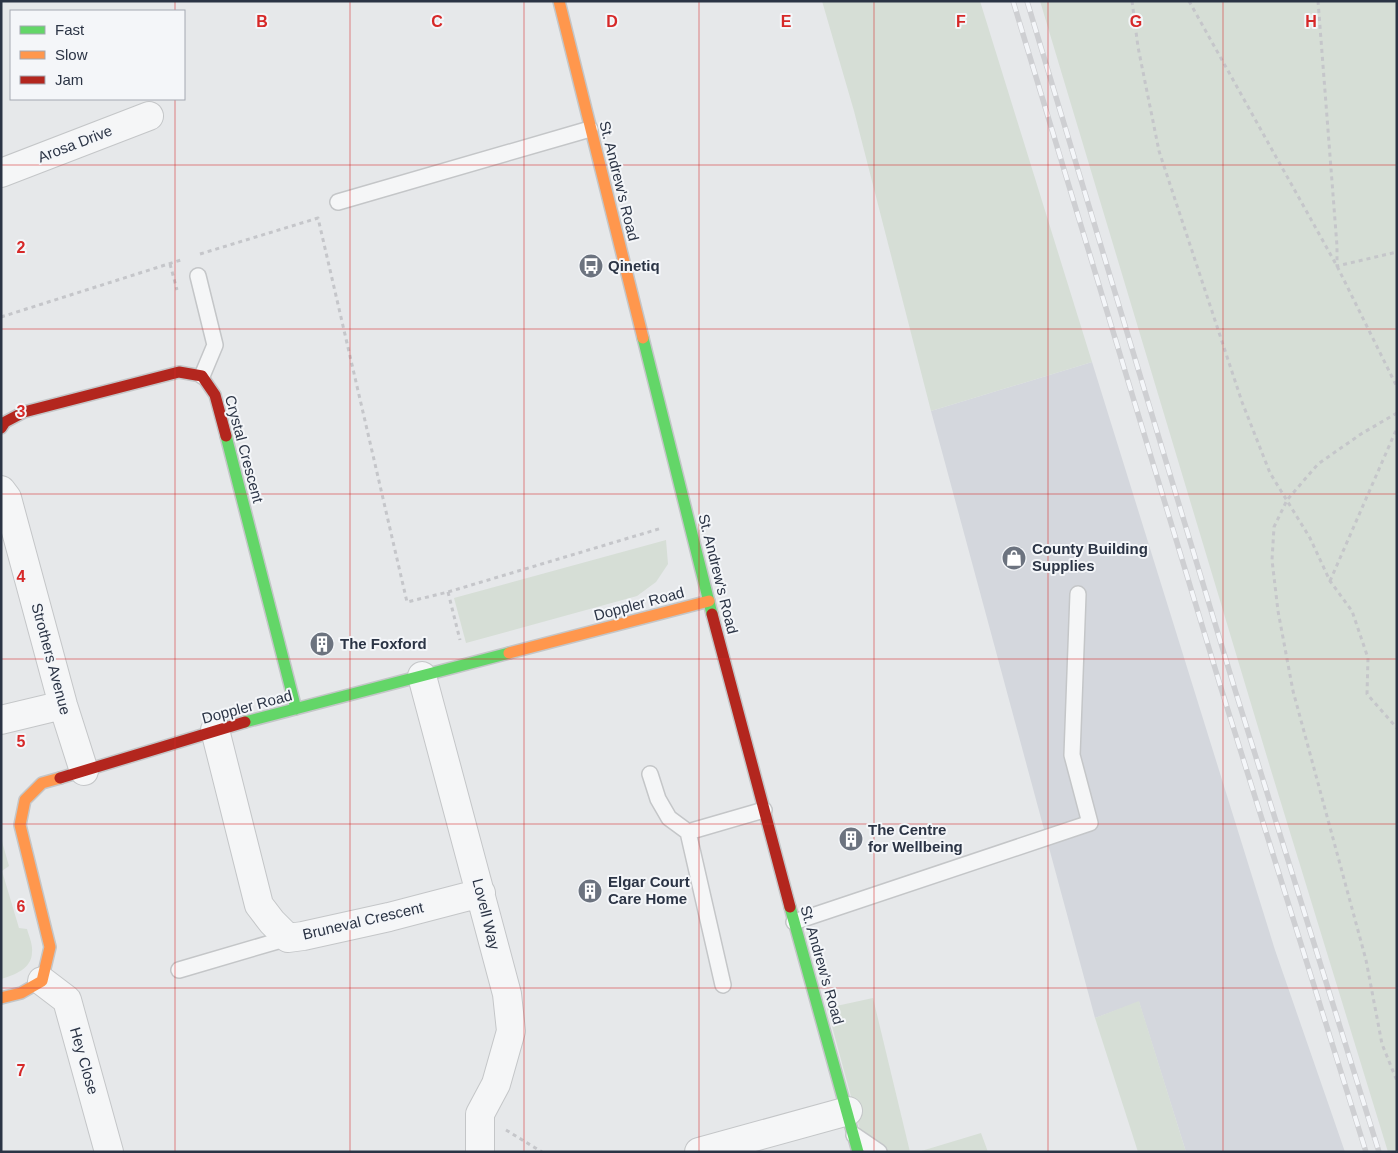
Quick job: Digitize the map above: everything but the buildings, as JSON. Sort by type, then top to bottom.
[{"type":"street","name":"St. Andrew's Road","points":[[560,1],[590,130],[709,601],[794,922],[858,1152]]},
{"type":"street","name":"Arosa Drive","points":[[1,173],[149,116]]},
{"type":"street","points":[[3,421],[24,412],[179,372],[202,376]]},
{"type":"street","name":"Crystal Crescent","points":[[202,376],[216,395],[296,709]]},
{"type":"street","name":"Strothers Avenue","points":[[1,490],[7,498],[63,705],[84,771]]},
{"type":"street","name":"Doppler Road","points":[[42,981],[50,947],[20,825],[25,800],[42,783],[215,730],[709,601]]},
{"type":"street","name":"Lovell Way","points":[[422,676],[481,893],[506,994],[511,1032],[496,1084],[480,1114],[480,1152]]},
{"type":"street","points":[[1,720],[63,705]]},
{"type":"street","name":"Bruneval Crescent","points":[[215,730],[259,905],[288,938],[389,917],[481,893]]},
{"type":"street","points":[[1,998],[21,993],[42,981]]},
{"type":"street","name":"Hey Close","points":[[42,981],[67,1000],[109,1152]]},
{"type":"street","points":[[699,1152],[850,1123]]},
{"type":"lane","points":[[338,202],[590,130]]},
{"type":"lane","points":[[198,276],[215,345],[202,376]]},
{"type":"lane","points":[[794,922],[1090,823],[1072,755],[1078,594]]},
{"type":"lane","points":[[650,774],[658,799],[669,818],[688,832],[723,985]]},
{"type":"lane","points":[[688,832],[764,810]]},
{"type":"lane","points":[[179,970],[288,938]]},
{"type":"lane","points":[[850,1123],[879,1152]]},
{"type":"path","points":[[1132,1],[1138,47],[1159,151],[1242,402],[1270,473],[1310,538],[1330,581],[1352,611],[1368,658],[1368,694],[1397,728]]},
{"type":"path","points":[[1189,1],[1337,266],[1397,387]]},
{"type":"path","points":[[1318,1],[1337,266]]},
{"type":"path","points":[[198,255],[318,218],[407,602],[448,592],[689,520]]},
{"type":"path","points":[[1337,266],[1397,252]]},
{"type":"path","points":[[1,317],[189,258]]},
{"type":"path","points":[[170,264],[178,292]]},
{"type":"path","points":[[1397,412],[1318,464],[1286,500],[1274,527],[1272,560],[1278,611],[1295,700],[1366,960],[1382,1044],[1397,1081]]},
{"type":"path","points":[[1330,581],[1397,428]]},
{"type":"path","points":[[448,592],[466,665]]},
{"type":"path","points":[[480,1114],[542,1152]]},
{"type":"shaded area","points":[[822,1],[980,1],[1092,362],[931,411],[854,111]]},
{"type":"shaded area","points":[[1040,1],[1397,1],[1397,1152],[1388,1152],[1270,767]]},
{"type":"shaded area","points":[[1092,362],[1275,950],[1345,1152],[1186,1152],[1139,1002],[1095,1018],[931,411]]},
{"type":"shaded area","points":[[666,540],[668,564],[656,582],[637,596],[466,643],[454,598]]},
{"type":"shaded area","points":[[1,838],[9,866],[2,871],[19,928],[27,929],[32,949],[31,958],[26,967],[17,973],[1,979]]},
{"type":"shaded area","points":[[873,998],[910,1152],[866,1152],[827,1008]]},
{"type":"shaded area","points":[[1139,1001],[1186,1152],[1138,1152],[1095,1018]]},
{"type":"shaded area","points":[[981,1133],[988,1152],[918,1152]]},
{"type":"railway","points":[[1013,1],[1221,688],[1366,1152]]},
{"type":"railway","points":[[1027,1],[1236,693],[1379,1152]]},
{"type":"traffic: fast","points":[[643,338],[712,614]]},
{"type":"traffic: fast","points":[[226,436],[296,709]]},
{"type":"traffic: fast","points":[[245,722],[509,653]]},
{"type":"traffic: fast","points":[[790,907],[858,1152]]},
{"type":"traffic: slow","points":[[559,1],[643,338]]},
{"type":"traffic: slow","points":[[509,653],[709,601]]},
{"type":"traffic: slow","points":[[1,998],[21,993],[42,981],[50,947],[20,825],[25,800],[42,783],[60,778]]},
{"type":"traffic: jam","points":[[1,428],[5,422],[24,412],[179,372],[202,376],[215,395],[226,436]]},
{"type":"traffic: jam","points":[[712,614],[790,907]]},
{"type":"traffic: jam","points":[[60,778],[245,722]]},
{"type":"place","name":"Qinetiq","points":[[591,266]]},
{"type":"place","name":"County Building Supplies","points":[[1014,558]]},
{"type":"place","name":"The Foxford","points":[[322,644]]},
{"type":"place","name":"The Centre for Wellbeing","points":[[851,839]]},
{"type":"place","name":"Elgar Court Care Home","points":[[590,891]]}]
